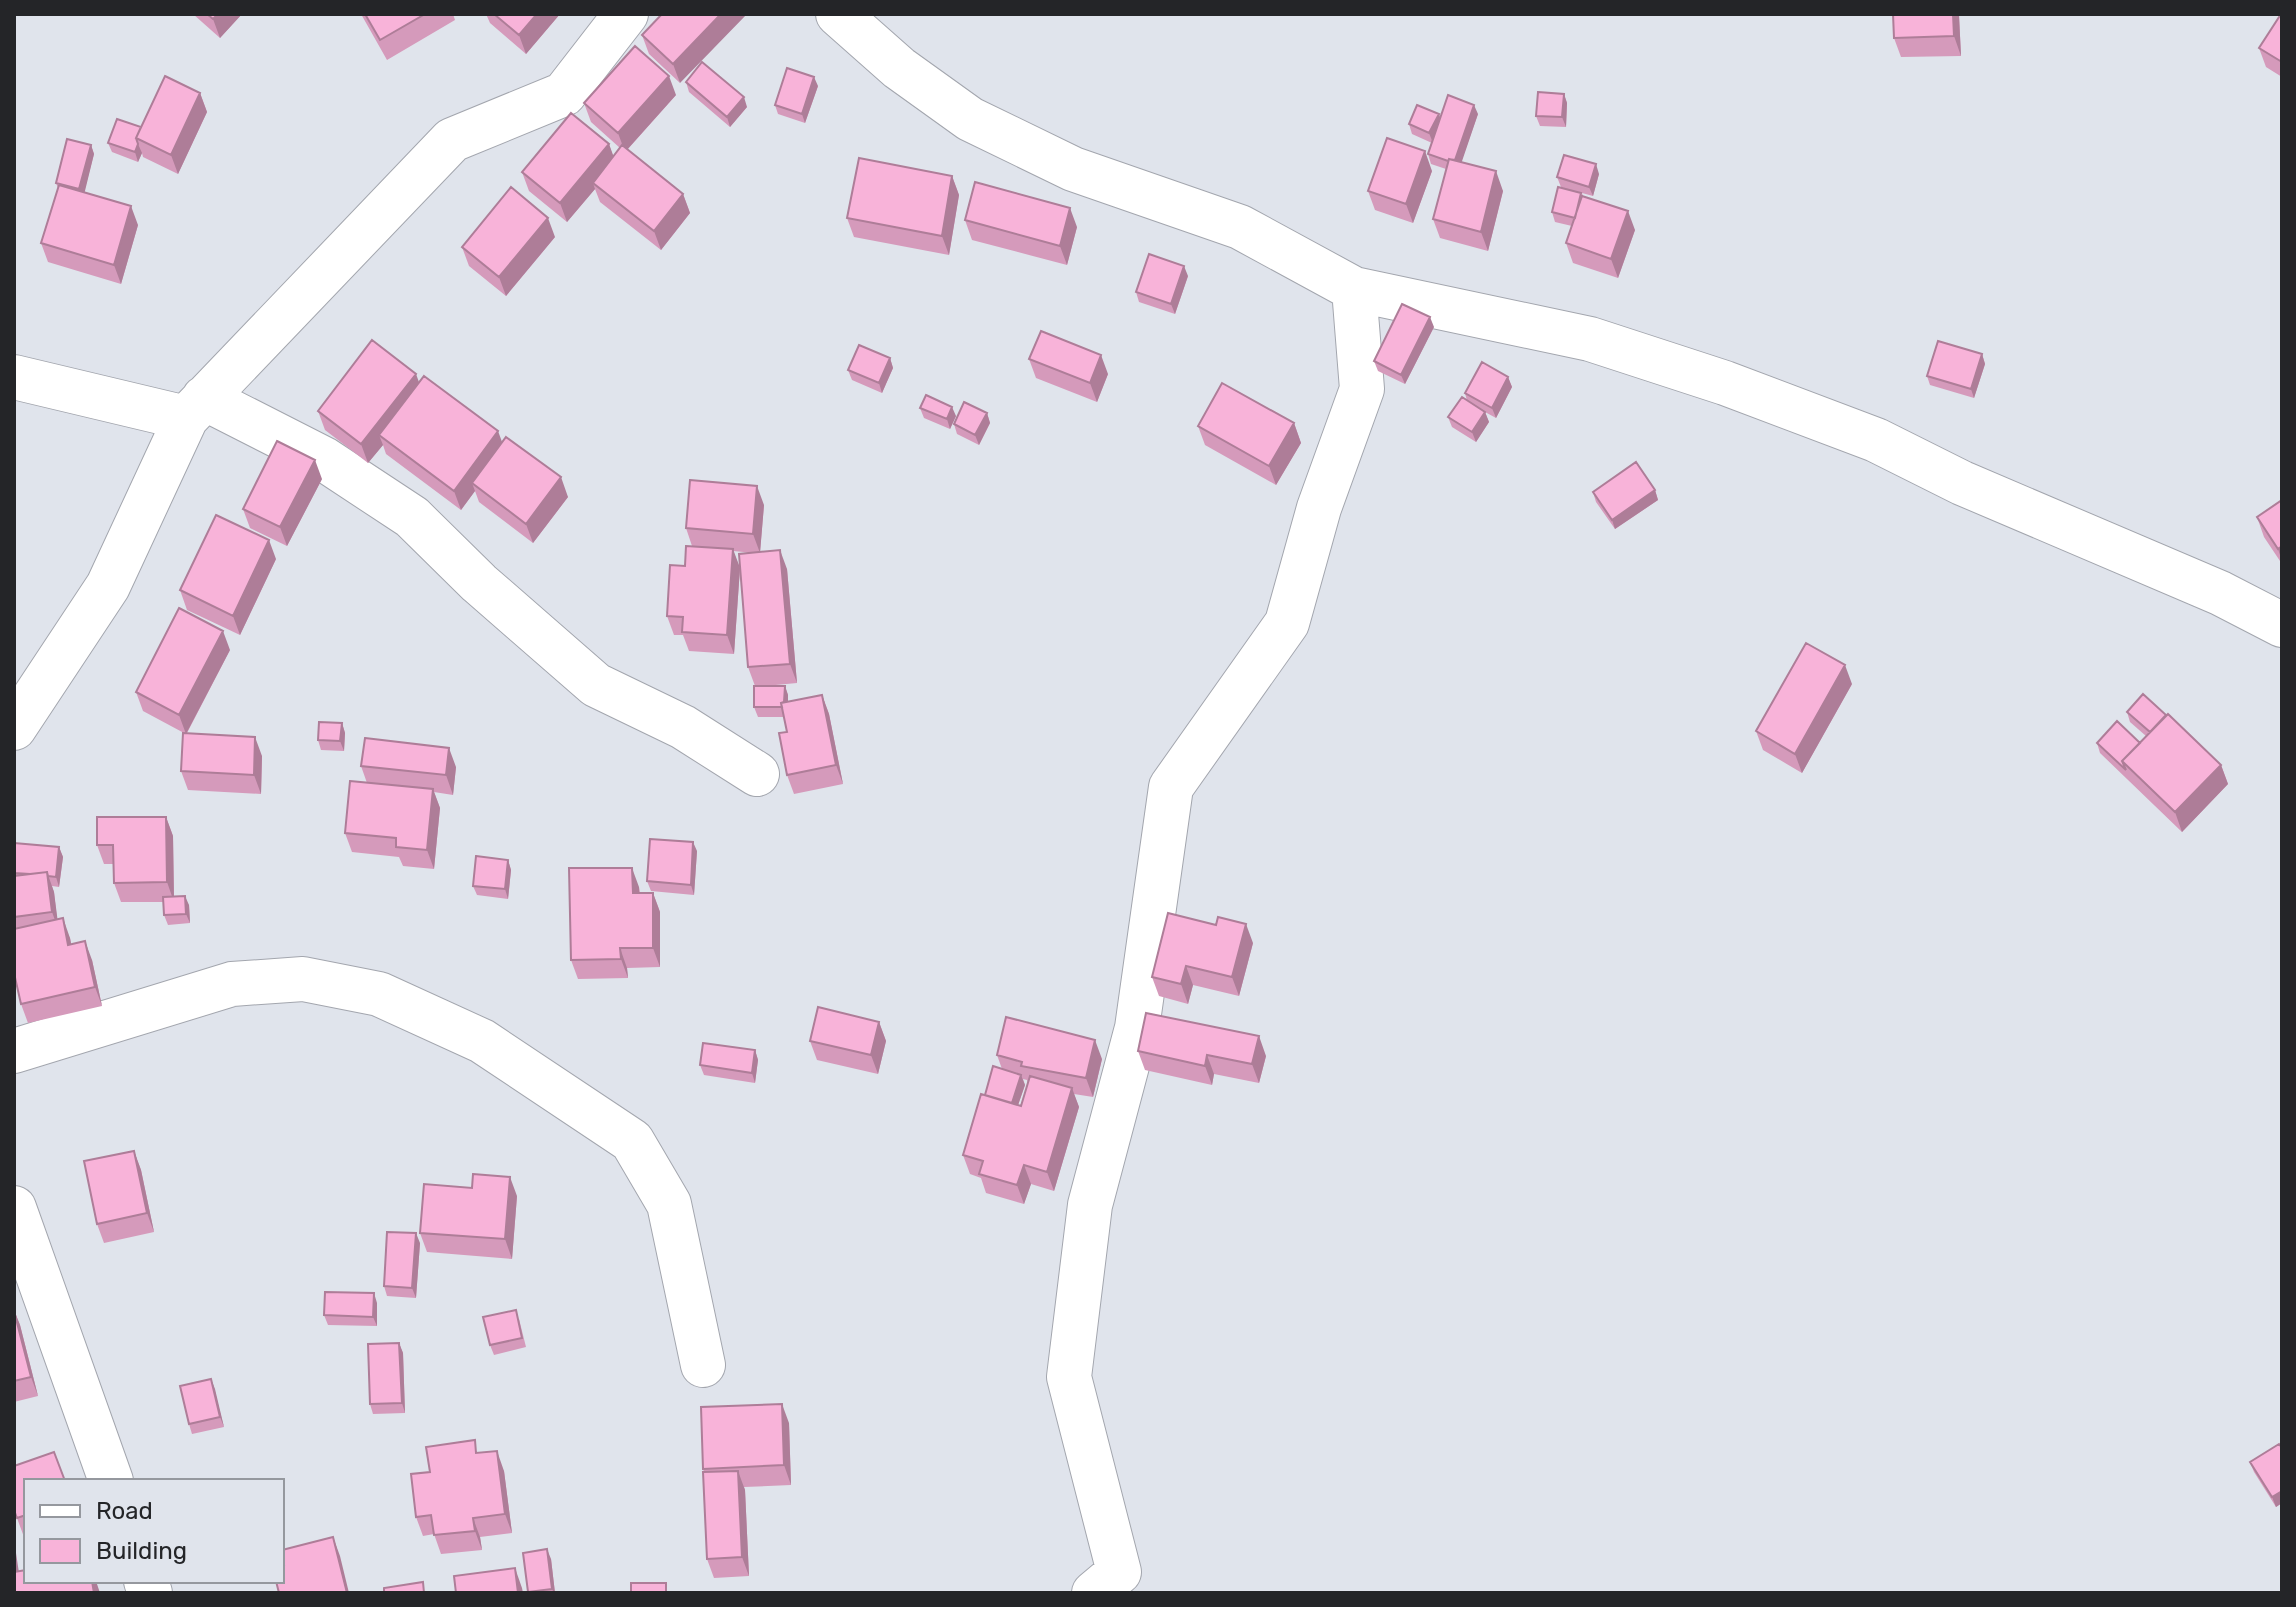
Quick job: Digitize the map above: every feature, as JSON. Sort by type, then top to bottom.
[{"type":"street","points":[[14,728],[108,586],[195,408],[452,140],[564,94],[626,14]]},
{"type":"street","points":[[838,14],[899,68],[970,119],[1073,169],[1240,227],[1354,289],[1590,339],[1725,383],[1876,440],[1962,483],[2220,593],[2282,625]]},
{"type":"street","points":[[1094,1593],[1119,1572],[1069,1377],[1090,1205],[1137,1028],[1171,787],[1287,623],[1319,508],[1362,389],[1354,289]]},
{"type":"street","points":[[14,377],[195,408],[324,459],[412,517],[479,583],[596,685],[683,727],[757,774]]},
{"type":"street","points":[[14,1051],[232,984],[303,979],[379,994],[430,1017],[482,1041],[632,1141],[669,1204],[703,1365]]},
{"type":"street","points":[[14,1208],[110,1479]]},
{"type":"building","points":[[365,14],[425,14],[380,40]]},
{"type":"building","points":[[494,14],[537,14],[519,35]]},
{"type":"building","points":[[662,14],[721,14],[673,64],[642,35]]},
{"type":"building","points":[[1893,14],[1953,14],[1954,36],[1894,38]]},
{"type":"building","points":[[2282,14],[2282,62],[2259,48]]},
{"type":"building","points":[[635,46],[669,76],[618,133],[584,103]]},
{"type":"building","points":[[702,62],[744,97],[727,117],[686,82]]},
{"type":"building","points":[[787,68],[814,77],[802,114],[775,105]]},
{"type":"building","points":[[165,76],[200,93],[171,155],[136,138]]},
{"type":"building","points":[[1538,92],[1564,94],[1562,117],[1536,116]]},
{"type":"building","points":[[1448,95],[1474,105],[1455,160],[1448,161],[1428,154]]},
{"type":"building","points":[[1417,105],[1439,114],[1429,133],[1409,124]]},
{"type":"building","points":[[571,113],[609,144],[560,203],[522,172]]},
{"type":"building","points":[[117,119],[141,127],[135,152],[108,143]]},
{"type":"building","points":[[1387,138],[1425,151],[1406,204],[1368,191]]},
{"type":"building","points":[[67,139],[91,145],[79,189],[56,183]]},
{"type":"building","points":[[622,145],[683,194],[654,231],[593,183]]},
{"type":"building","points":[[1564,155],[1596,164],[1589,187],[1557,177]]},
{"type":"building","points":[[859,158],[952,176],[942,236],[847,218]]},
{"type":"building","points":[[1449,159],[1496,171],[1481,232],[1433,219]]},
{"type":"building","points":[[975,182],[1070,208],[1060,246],[965,220]]},
{"type":"building","points":[[59,185],[131,206],[114,265],[41,243]]},
{"type":"building","points":[[511,187],[548,218],[499,277],[462,247]]},
{"type":"building","points":[[1558,187],[1581,193],[1575,218],[1552,212]]},
{"type":"building","points":[[1582,196],[1628,211],[1611,259],[1566,243]]},
{"type":"building","points":[[1149,254],[1184,266],[1171,304],[1136,292]]},
{"type":"building","points":[[1402,304],[1430,317],[1401,375],[1374,361]]},
{"type":"building","points":[[1041,331],[1101,355],[1090,383],[1029,359]]},
{"type":"building","points":[[372,340],[416,374],[361,444],[318,411]]},
{"type":"building","points":[[1938,341],[1982,354],[1971,389],[1927,376]]},
{"type":"building","points":[[859,345],[890,358],[879,383],[848,370]]},
{"type":"building","points":[[1482,362],[1508,377],[1492,408],[1465,393]]},
{"type":"building","points":[[424,376],[498,431],[454,491],[379,435]]},
{"type":"building","points":[[1222,383],[1294,423],[1269,466],[1198,426]]},
{"type":"building","points":[[926,395],[952,407],[947,419],[920,408]]},
{"type":"building","points":[[1462,397],[1485,412],[1472,432],[1448,417]]},
{"type":"building","points":[[964,402],[987,413],[975,435],[954,424]]},
{"type":"building","points":[[506,437],[561,477],[526,524],[472,483]]},
{"type":"building","points":[[277,441],[315,460],[280,527],[243,509]]},
{"type":"building","points":[[1636,462],[1655,490],[1612,520],[1593,492]]},
{"type":"building","points":[[690,480],[757,486],[753,534],[686,528]]},
{"type":"building","points":[[2282,500],[2282,546],[2278,549],[2257,517]]},
{"type":"building","points":[[216,515],[269,540],[233,616],[180,590]]},
{"type":"building","points":[[686,546],[733,549],[727,635],[682,632],[683,617],[667,616],[670,565],[685,566]]},
{"type":"building","points":[[780,550],[790,664],[748,667],[739,554]]},
{"type":"building","points":[[179,608],[223,631],[179,715],[136,692]]},
{"type":"building","points":[[1806,643],[1845,665],[1795,754],[1756,731]]},
{"type":"building","points":[[754,686],[785,686],[782,707],[754,707]]},
{"type":"building","points":[[2143,694],[2166,715],[2150,732],[2127,712]]},
{"type":"building","points":[[822,695],[836,765],[787,775],[779,733],[787,732],[781,703]]},
{"type":"building","points":[[2168,714],[2221,765],[2175,812],[2122,761]]},
{"type":"building","points":[[2117,721],[2140,743],[2122,761],[2126,770],[2097,743]]},
{"type":"building","points":[[319,722],[342,723],[340,741],[318,740]]},
{"type":"building","points":[[183,733],[255,737],[254,775],[181,771]]},
{"type":"building","points":[[365,738],[449,748],[446,775],[361,766]]},
{"type":"building","points":[[350,781],[433,789],[427,850],[396,847],[396,838],[345,833]]},
{"type":"building","points":[[97,817],[166,817],[167,882],[114,883],[113,845],[97,845]]},
{"type":"building","points":[[650,839],[693,842],[691,885],[647,881]]},
{"type":"building","points":[[14,843],[59,847],[56,877],[48,876],[47,872],[14,873]]},
{"type":"building","points":[[476,856],[508,860],[505,889],[473,886]]},
{"type":"building","points":[[569,868],[632,868],[633,893],[653,893],[653,948],[620,948],[621,959],[571,960]]},
{"type":"building","points":[[47,872],[52,912],[14,917],[14,876]]},
{"type":"building","points":[[185,896],[186,914],[164,915],[163,897]]},
{"type":"building","points":[[1168,913],[1216,925],[1218,917],[1246,924],[1232,977],[1186,966],[1181,984],[1152,977]]},
{"type":"building","points":[[63,918],[68,945],[85,941],[95,987],[21,1004],[14,973],[14,929]]},
{"type":"building","points":[[818,1007],[879,1022],[871,1055],[810,1041]]},
{"type":"building","points":[[1146,1013],[1259,1036],[1252,1064],[1207,1055],[1205,1066],[1138,1051]]},
{"type":"building","points":[[1006,1017],[1095,1040],[1086,1078],[1021,1066],[1022,1062],[997,1055]]},
{"type":"building","points":[[703,1043],[755,1050],[752,1073],[700,1065]]},
{"type":"building","points":[[993,1066],[1021,1075],[1012,1103],[985,1095]]},
{"type":"building","points":[[1030,1076],[1072,1088],[1047,1172],[1024,1165],[1017,1185],[979,1174],[983,1161],[963,1155],[981,1094],[1021,1106]]},
{"type":"building","points":[[134,1151],[147,1213],[97,1224],[84,1161]]},
{"type":"building","points":[[473,1174],[510,1177],[505,1239],[420,1233],[424,1184],[472,1188]]},
{"type":"building","points":[[387,1232],[416,1233],[412,1288],[384,1286]]},
{"type":"building","points":[[325,1292],[374,1293],[373,1317],[324,1315]]},
{"type":"building","points":[[516,1310],[522,1338],[490,1345],[483,1317]]},
{"type":"building","points":[[14,1311],[31,1377],[14,1381]]},
{"type":"building","points":[[399,1343],[402,1403],[370,1404],[368,1344]]},
{"type":"building","points":[[211,1379],[220,1417],[189,1424],[180,1386]]},
{"type":"building","points":[[782,1404],[784,1465],[703,1469],[701,1407]]},
{"type":"building","points":[[475,1440],[476,1453],[497,1451],[505,1514],[473,1518],[475,1531],[434,1535],[431,1515],[416,1517],[411,1474],[430,1472],[426,1447]]},
{"type":"building","points":[[2279,1444],[2282,1448],[2282,1491],[2272,1497],[2250,1462]]},
{"type":"building","points":[[54,1452],[64,1479],[24,1479],[24,1516],[17,1518],[14,1510],[14,1466]]},
{"type":"building","points":[[738,1471],[742,1557],[707,1559],[703,1472]]},
{"type":"building","points":[[333,1537],[347,1593],[279,1593],[276,1583],[284,1583],[284,1549]]},
{"type":"building","points":[[547,1549],[552,1589],[528,1592],[523,1553]]},
{"type":"building","points":[[515,1568],[518,1593],[456,1593],[454,1576]]},
{"type":"building","points":[[24,1570],[24,1583],[92,1583],[94,1593],[14,1593],[14,1572]]},
{"type":"building","points":[[423,1582],[424,1593],[384,1593],[384,1588]]},
{"type":"building","points":[[631,1583],[666,1583],[666,1593],[631,1593]]}]
